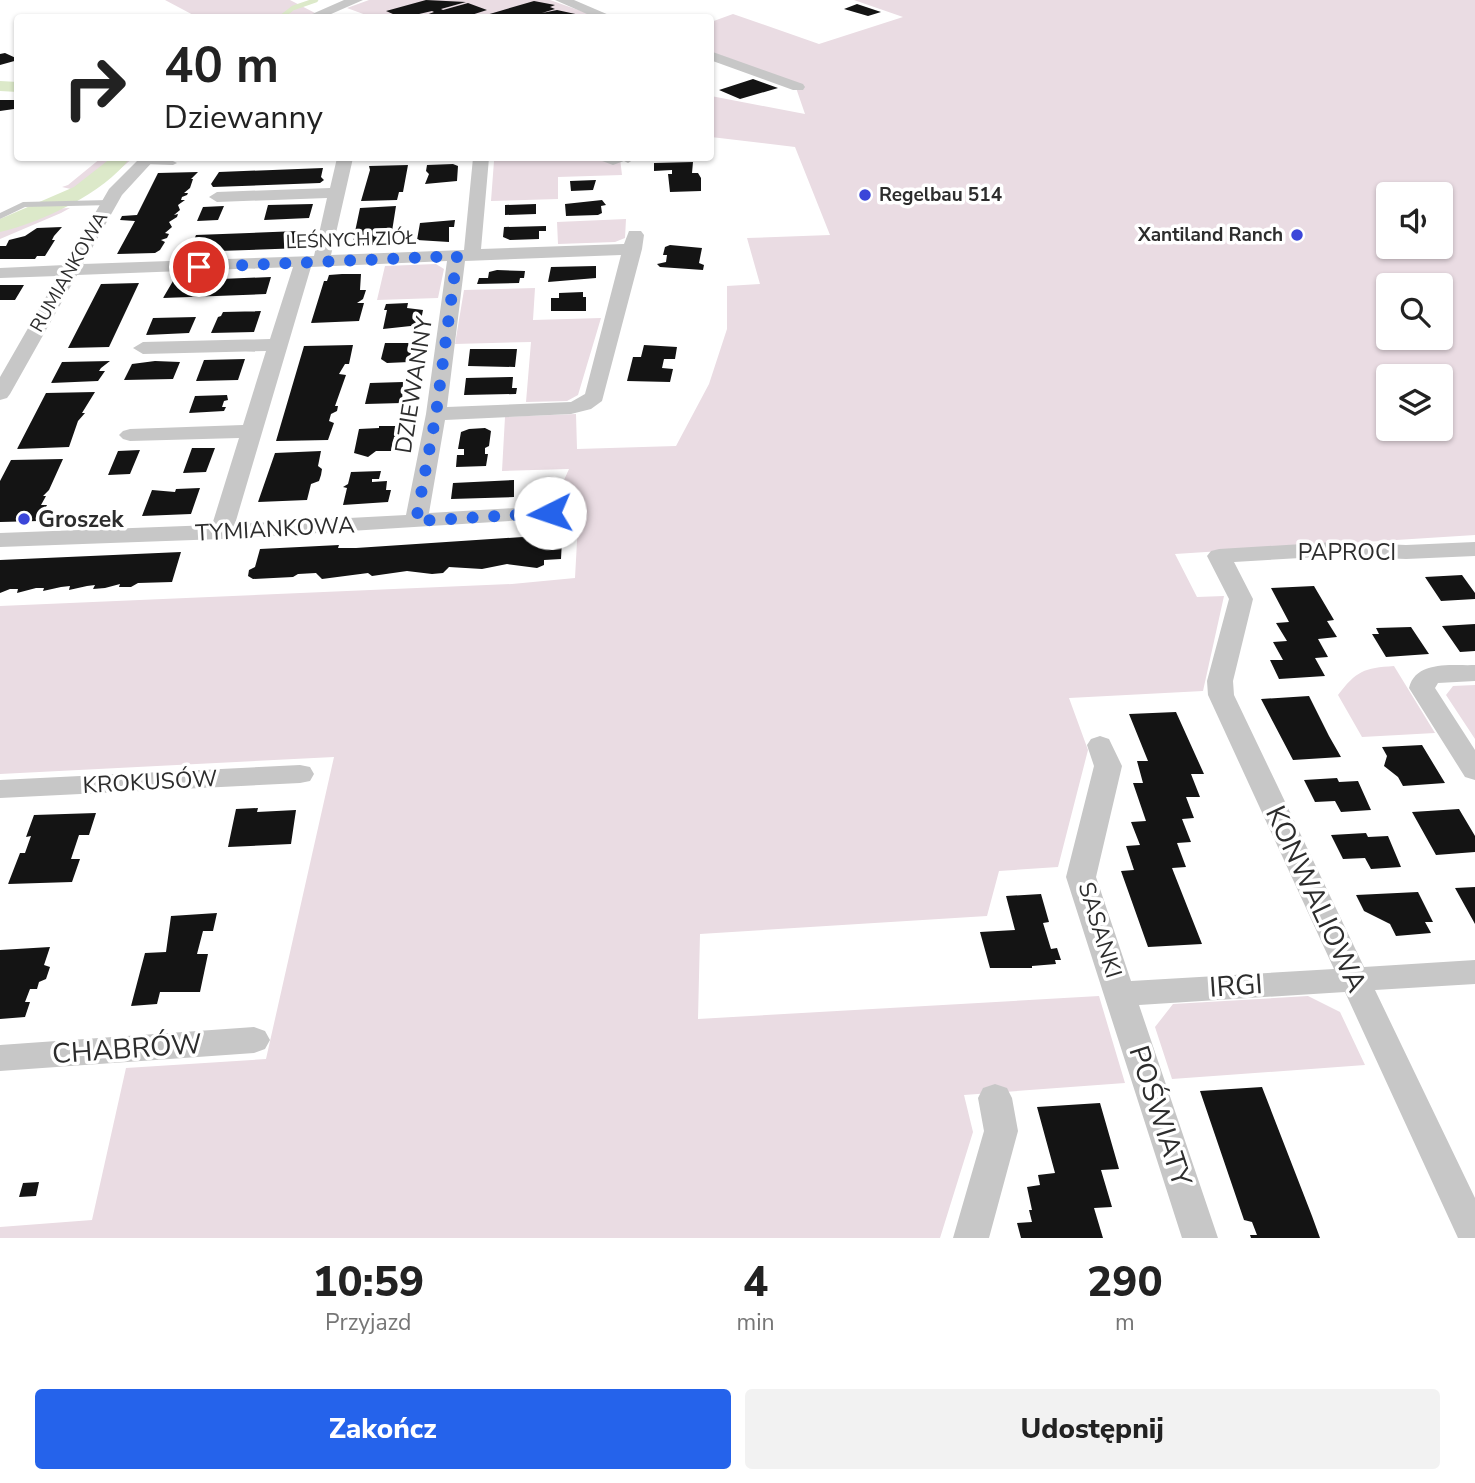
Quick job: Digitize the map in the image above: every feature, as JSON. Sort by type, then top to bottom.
[{"type":"street","points":[[319,14],[356,0]]},
{"type":"street","points":[[562,0],[599,14]]},
{"type":"street","points":[[714,56],[799,87]]},
{"type":"street","name":"RUMIANKOWA","points":[[0,394],[110,203],[127,177],[144,161]]},
{"type":"street","points":[[220,532],[250,431],[337,193],[344,161]]},
{"type":"street","name":"DZIEWANNY","points":[[416,521],[481,161]]},
{"type":"street","points":[[217,197],[337,193]]},
{"type":"street","name":"LEŚNYCH ZIÓŁ","points":[[0,273],[465,256],[634,242],[595,397],[583,405],[571,408],[436,414]]},
{"type":"street","points":[[144,348],[280,345]]},
{"type":"street","points":[[131,435],[250,431]]},
{"type":"street","name":"TYMIANKOWA","points":[[0,540],[220,532],[550,513]]},
{"type":"street","name":"PAPROCI","points":[[1219,556],[1335,549],[1406,552],[1475,549]]},
{"type":"street","name":"KONWALIOWA","points":[[1219,556],[1241,599],[1220,681],[1221,695],[1475,1236]]},
{"type":"street","points":[[1475,673],[1432,675],[1424,680],[1422,688],[1475,771]]},
{"type":"street","name":"SASANKI","points":[[1100,745],[1108,766],[1081,877],[1119,994]]},
{"type":"street","name":"KROKUSÓW","points":[[0,789],[300,774]]},
{"type":"street","name":"IRGI","points":[[1119,994],[1475,971]]},
{"type":"street","name":"POŚWIATY","points":[[1119,994],[1200,1238]]},
{"type":"street","name":"CHABRÓW","points":[[0,1058],[254,1040]]},
{"type":"street","points":[[971,1238],[1001,1131],[995,1098]]},
{"type":"lane","points":[[154,161],[173,163]]},
{"type":"lane","points":[[0,216],[23,205],[110,203]]},
{"type":"shaded area","points":[[165,0],[290,0],[315,13],[313,14],[191,14]]},
{"type":"shaded area","points":[[369,0],[550,0],[590,14],[363,14],[347,8]]},
{"type":"shaded area","points":[[854,0],[1475,0],[1475,535],[1175,554],[1197,597],[1224,596],[1203,691],[1069,698],[1088,750],[1058,867],[999,871],[987,916],[700,934],[698,1019],[1099,996],[1125,1083],[964,1095],[973,1132],[940,1238],[0,1238],[0,1227],[92,1220],[126,1068],[266,1059],[334,757],[0,774],[0,606],[512,584],[575,578],[578,523],[563,524],[564,480],[569,469],[502,471],[505,417],[576,414],[577,449],[676,446],[709,384],[727,329],[727,286],[760,284],[747,238],[830,235],[795,147],[714,137],[714,97],[805,114],[794,82],[714,53],[714,21],[733,14],[819,44],[903,17]]},
{"type":"shaded area","points":[[97,161],[129,161],[84,192],[62,187]]},
{"type":"shaded area","points":[[494,161],[620,161],[622,175],[558,177],[558,199],[491,201]]},
{"type":"shaded area","points":[[70,208],[0,239],[0,221],[26,210]]},
{"type":"shaded area","points":[[626,219],[625,238],[615,242],[558,244],[557,222]]},
{"type":"shaded area","points":[[436,264],[444,269],[438,298],[377,300],[385,266]]},
{"type":"shaded area","points":[[535,288],[533,320],[601,318],[578,395],[567,401],[526,402],[531,342],[455,344],[464,290]]},
{"type":"shaded area","points":[[1394,666],[1435,733],[1362,737],[1338,695],[1361,672]]},
{"type":"shaded area","points":[[1475,685],[1475,739],[1446,695],[1453,686]]},
{"type":"shaded area","points":[[1308,996],[1340,1012],[1365,1065],[1172,1079],[1155,1027],[1173,1004]]},
{"type":"building","points":[[426,0],[466,2],[441,9],[443,10],[468,3],[487,10],[474,14],[429,14],[434,12],[432,11],[393,14],[386,11]]},
{"type":"building","points":[[534,1],[555,5],[550,7],[555,9],[542,13],[557,10],[575,14],[490,14]]},
{"type":"building","points":[[857,4],[881,12],[868,16],[844,9]]},
{"type":"building","points":[[0,54],[14,57],[14,61],[0,65]]},
{"type":"building","points":[[753,79],[778,88],[740,99],[719,90]]},
{"type":"building","points":[[0,100],[14,100],[14,109],[0,111]]},
{"type":"building","points":[[693,162],[692,173],[698,173],[701,178],[701,191],[670,192],[668,174],[672,174],[672,170],[654,171],[654,163]]},
{"type":"building","points":[[408,165],[403,192],[399,192],[397,200],[361,201],[369,166]]},
{"type":"building","points":[[427,165],[458,166],[457,181],[425,184],[429,174],[426,171]]},
{"type":"building","points":[[323,168],[321,177],[324,180],[320,183],[213,187],[211,184],[219,172]]},
{"type":"building","points":[[198,172],[191,179],[190,188],[184,193],[188,193],[187,195],[181,200],[185,200],[178,205],[180,210],[174,215],[178,214],[177,217],[169,222],[172,227],[165,233],[169,234],[167,238],[161,240],[165,242],[160,250],[155,253],[117,254],[135,221],[120,220],[122,216],[137,215],[158,173]]},
{"type":"building","points":[[596,180],[593,190],[571,191],[570,181]]},
{"type":"building","points":[[602,200],[606,205],[601,206],[602,213],[598,215],[566,216],[565,204]]},
{"type":"building","points":[[313,204],[309,218],[264,220],[268,205]]},
{"type":"building","points":[[536,204],[536,214],[505,215],[505,205]]},
{"type":"building","points":[[224,206],[218,220],[197,221],[203,207]]},
{"type":"building","points":[[396,206],[390,244],[352,246],[360,208]]},
{"type":"building","points":[[455,220],[454,227],[449,227],[449,242],[417,240],[420,223]]},
{"type":"building","points":[[546,226],[546,231],[539,231],[539,239],[510,240],[503,237],[504,227]]},
{"type":"building","points":[[62,227],[54,236],[52,240],[55,240],[45,256],[37,256],[35,259],[0,259],[0,246],[6,246],[9,240],[25,236],[37,228]]},
{"type":"building","points":[[298,231],[310,233],[303,248],[189,252],[196,235]]},
{"type":"building","points":[[670,245],[702,248],[699,263],[704,265],[703,270],[660,267],[657,264],[666,262],[667,255],[663,255],[665,247]]},
{"type":"building","points":[[596,266],[596,278],[548,282],[551,267]]},
{"type":"building","points":[[525,271],[524,278],[520,278],[519,283],[477,284],[479,278],[488,278],[489,272]]},
{"type":"building","points":[[361,274],[360,290],[366,290],[363,299],[357,303],[364,303],[359,321],[311,323],[324,281],[327,281],[329,275]]},
{"type":"building","points":[[271,277],[266,294],[163,298],[173,281]]},
{"type":"building","points":[[139,283],[109,347],[68,348],[101,284]]},
{"type":"building","points":[[0,285],[24,285],[15,300],[0,300]]},
{"type":"building","points":[[583,292],[583,297],[586,297],[586,311],[551,311],[551,298],[559,298],[559,293]]},
{"type":"building","points":[[408,303],[407,308],[423,310],[420,325],[383,329],[386,304]]},
{"type":"building","points":[[261,311],[254,332],[211,333],[223,312]]},
{"type":"building","points":[[196,317],[189,333],[146,335],[153,318]]},
{"type":"building","points":[[385,343],[413,343],[409,362],[387,363],[381,359]]},
{"type":"building","points":[[353,345],[349,364],[345,364],[339,374],[346,375],[335,406],[338,406],[337,411],[331,414],[329,421],[334,423],[328,440],[276,441],[304,346]]},
{"type":"building","points":[[644,345],[677,347],[675,359],[664,359],[662,368],[673,369],[670,382],[627,381],[633,357],[641,357]]},
{"type":"building","points":[[470,349],[517,349],[515,367],[468,366]]},
{"type":"building","points":[[245,359],[238,380],[196,381],[204,360]]},
{"type":"building","points":[[110,361],[99,371],[105,371],[98,381],[51,383],[62,362]]},
{"type":"building","points":[[180,362],[173,379],[124,380],[132,364]]},
{"type":"building","points":[[513,377],[512,388],[517,388],[516,394],[464,395],[466,378]]},
{"type":"building","points":[[403,382],[402,403],[365,404],[370,383]]},
{"type":"building","points":[[95,392],[78,421],[69,447],[17,449],[46,393]]},
{"type":"building","points":[[227,395],[228,400],[224,401],[222,407],[226,407],[224,411],[189,413],[195,396]]},
{"type":"building","points":[[401,426],[399,437],[394,437],[391,451],[376,451],[368,457],[354,453],[359,429]]},
{"type":"building","points":[[485,428],[491,431],[489,446],[485,448],[485,454],[488,454],[486,466],[456,467],[457,455],[464,455],[464,449],[458,449],[461,432]]},
{"type":"building","points":[[192,448],[215,448],[206,472],[183,473]]},
{"type":"building","points":[[140,450],[130,474],[108,475],[118,451]]},
{"type":"building","points":[[321,451],[318,466],[322,469],[321,475],[319,481],[311,484],[307,500],[258,502],[275,453]]},
{"type":"building","points":[[63,459],[49,490],[43,496],[46,496],[41,505],[47,505],[39,521],[0,522],[0,481],[11,460]]},
{"type":"building","points":[[381,471],[379,479],[372,479],[372,482],[387,481],[386,490],[391,490],[388,502],[343,505],[347,488],[343,487],[348,484],[351,472]]},
{"type":"building","points":[[514,480],[514,497],[451,499],[453,483]]},
{"type":"building","points":[[200,488],[191,514],[142,516],[152,490],[175,492],[176,489]]},
{"type":"building","points":[[538,536],[538,540],[562,540],[561,559],[544,560],[544,565],[537,568],[507,564],[482,569],[449,567],[443,573],[432,574],[407,571],[322,579],[316,573],[253,579],[248,576],[249,570],[255,567],[260,549],[339,545],[338,548],[356,548]]},
{"type":"building","points":[[181,552],[172,582],[138,583],[131,587],[119,587],[120,584],[93,589],[95,585],[69,590],[70,586],[43,591],[44,588],[36,588],[17,593],[18,589],[10,589],[0,593],[0,560]]},
{"type":"building","points":[[1462,575],[1475,593],[1475,599],[1441,601],[1425,577]]},
{"type":"building","points":[[1314,586],[1334,620],[1327,621],[1337,637],[1318,639],[1328,657],[1315,658],[1325,676],[1279,679],[1270,660],[1283,660],[1273,642],[1287,641],[1276,623],[1289,622],[1271,588]]},
{"type":"building","points":[[1475,624],[1475,651],[1460,652],[1442,626]]},
{"type":"building","points":[[1411,627],[1429,654],[1386,657],[1372,634],[1379,634],[1376,628]]},
{"type":"building","points":[[1309,696],[1341,757],[1293,760],[1261,699]]},
{"type":"building","points":[[1176,712],[1204,774],[1191,774],[1200,797],[1186,797],[1194,818],[1182,819],[1191,842],[1177,843],[1186,867],[1172,868],[1202,944],[1148,947],[1121,871],[1134,870],[1126,846],[1140,845],[1131,822],[1146,821],[1133,783],[1143,783],[1137,761],[1148,761],[1129,714]]},
{"type":"building","points":[[1422,745],[1445,783],[1403,786],[1398,777],[1384,766],[1387,756],[1382,747]]},
{"type":"building","points":[[1337,778],[1339,782],[1358,781],[1371,810],[1341,812],[1335,801],[1315,802],[1304,780]]},
{"type":"building","points":[[258,808],[257,812],[296,810],[291,844],[228,847],[236,809]]},
{"type":"building","points":[[1459,809],[1475,836],[1475,852],[1436,855],[1412,812]]},
{"type":"building","points":[[96,813],[89,835],[79,835],[71,859],[80,859],[72,882],[8,884],[20,853],[25,853],[31,836],[26,837],[34,815]]},
{"type":"building","points":[[1366,833],[1368,837],[1388,836],[1401,867],[1371,869],[1365,858],[1343,859],[1331,835]]},
{"type":"building","points":[[1475,887],[1475,924],[1455,888]]},
{"type":"building","points":[[1418,892],[1433,922],[1425,922],[1431,933],[1396,936],[1390,924],[1364,911],[1356,895]]},
{"type":"building","points":[[1041,894],[1049,922],[1043,923],[1051,949],[1057,948],[1061,960],[1055,960],[1056,964],[1032,968],[990,968],[980,932],[1015,930],[1006,896]]},
{"type":"building","points":[[217,913],[213,931],[203,931],[197,954],[208,954],[200,992],[160,992],[157,1004],[131,1006],[145,953],[166,952],[171,916]]},
{"type":"building","points":[[50,947],[44,965],[50,967],[46,979],[39,982],[37,989],[30,989],[25,1002],[30,1002],[25,1017],[0,1019],[0,950]]},
{"type":"building","points":[[1262,1087],[1320,1238],[1251,1238],[1250,1235],[1257,1235],[1252,1222],[1244,1220],[1200,1091]]},
{"type":"building","points":[[1100,1103],[1119,1169],[1101,1170],[1112,1207],[1094,1208],[1103,1238],[1021,1238],[1017,1223],[1032,1222],[1027,1187],[1040,1185],[1038,1175],[1055,1173],[1037,1107]]},
{"type":"building","points":[[39,1182],[36,1196],[19,1197],[23,1183]]},
{"type":"waterway","points":[[285,14],[293,8],[316,0]]},
{"type":"waterway","points":[[0,86],[14,87]]},
{"type":"waterway","points":[[0,226],[80,191],[109,171],[118,161]]},
{"type":"place","name":"Regelbau 514","points":[[865,195]]},
{"type":"place","name":"Xantiland Ranch","points":[[1297,235]]},
{"type":"place","name":"Groszek","points":[[24,519]]},
{"type":"route","points":[[199,267],[457,256],[436,414],[416,521],[550,513]]}]
